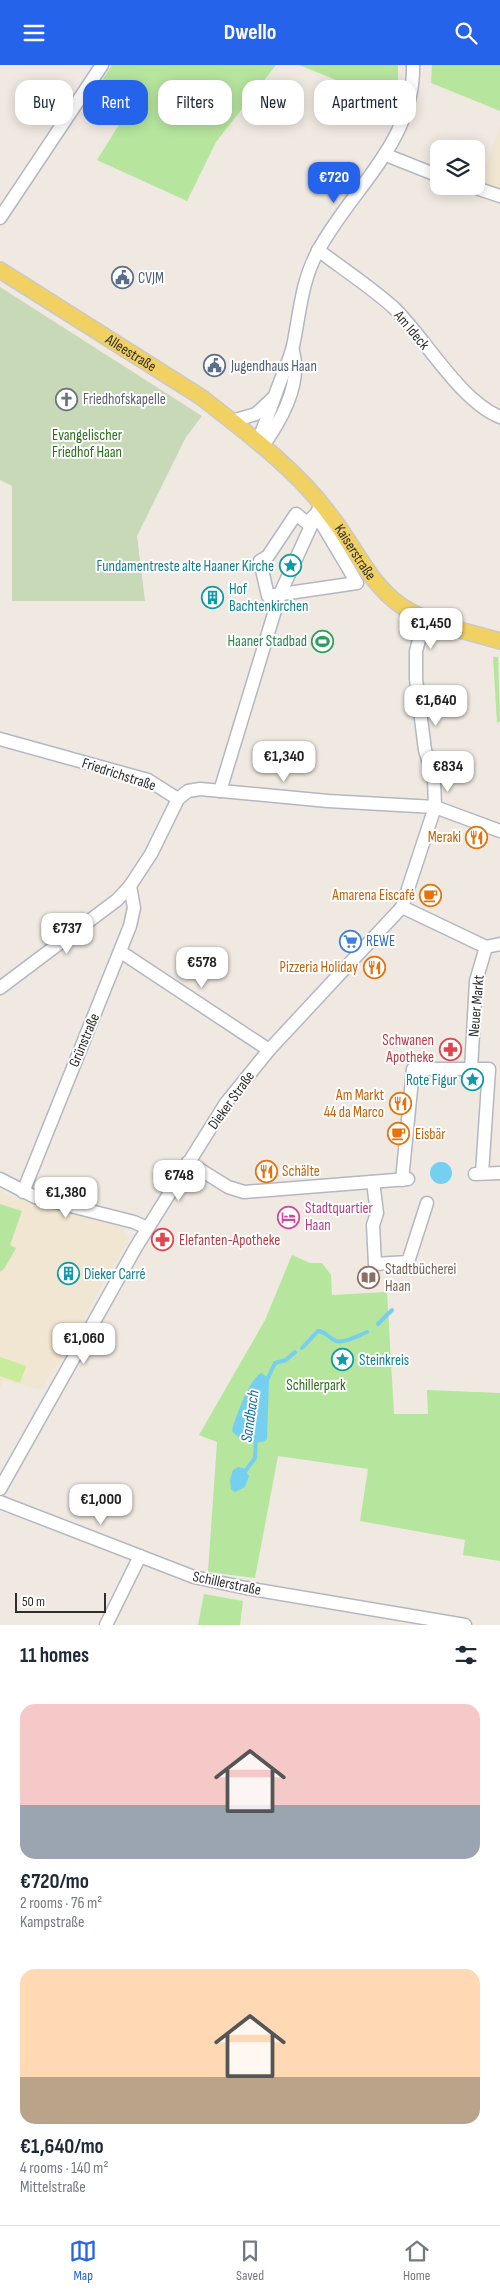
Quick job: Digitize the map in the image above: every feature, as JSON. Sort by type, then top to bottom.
[{"type":"main road","name":"Alleestraße","points":[[0,270],[186,387],[232,421],[260,445]]},
{"type":"main road","name":"Kaiserstraße","points":[[260,445],[318,509],[378,585],[400,605],[425,618],[500,641]]},
{"type":"street","points":[[0,218],[102,65]]},
{"type":"street","points":[[260,445],[274,397],[292,348],[302,289],[318,250],[386,155],[400,129],[408,109],[413,65]]},
{"type":"street","points":[[386,155],[430,172]]},
{"type":"street","points":[[485,190],[498,193]]},
{"type":"street","name":"Am Ideck","points":[[318,250],[394,308],[446,370],[482,405],[500,417]]},
{"type":"street","points":[[260,445],[275,429],[286,408],[293,383],[296,362],[292,348]]},
{"type":"street","points":[[232,421],[256,414],[274,397]]},
{"type":"street","points":[[318,509],[357,583],[268,596],[260,561],[268,556],[296,514],[307,523],[318,509]]},
{"type":"street","points":[[220,791],[280,594],[318,509]]},
{"type":"street","name":"Dieker Straße","points":[[0,1489],[147,1228],[226,1103],[268,1050],[402,907],[435,807],[434,779],[425,750],[416,679],[416,651],[425,618]]},
{"type":"street","name":"Friedrichstraße","points":[[0,739],[148,780],[178,799]]},
{"type":"street","points":[[0,988],[117,900],[130,886],[151,854],[178,799],[188,791],[200,789],[328,801],[435,807],[500,831]]},
{"type":"street","name":"Grünstraße","points":[[24,1192],[70,1071],[121,951],[134,908],[130,886]]},
{"type":"street","points":[[402,907],[486,947],[500,945]]},
{"type":"street","name":"Neuer Markt","points":[[471,1069],[476,981],[486,947]]},
{"type":"street","points":[[121,951],[268,1050]]},
{"type":"street","points":[[188,1162],[228,1187],[244,1192],[405,1179],[413,1069],[489,1069],[478,1174],[500,1173]]},
{"type":"street","points":[[0,1179],[24,1192],[134,1222],[147,1228]]},
{"type":"street","points":[[373,1182],[378,1213],[373,1225],[375,1264],[408,1262],[427,1203]]},
{"type":"street","name":"Schillerstraße","points":[[0,1502],[194,1577],[465,1625]]},
{"type":"street","points":[[106,1625],[140,1556]]},
{"type":"shaded area","points":[[500,125],[500,205],[476,196],[485,195],[485,169]]},
{"type":"shaded area","points":[[0,1190],[13,1198],[122,1227],[128,1240],[42,1390],[3,1380],[0,1389]]},
{"type":"green space","points":[[112,65],[276,65],[264,80],[242,80],[242,109],[232,121],[232,80],[158,80],[158,125],[229,125],[216,142],[187,201],[97,160],[119,125],[148,125],[148,80],[102,80]]},
{"type":"green space","points":[[299,65],[398,65],[398,80],[336,80]]},
{"type":"green space","points":[[432,65],[500,65],[500,111],[431,83]]},
{"type":"green space","name":"Evangelischer Friedhof Haan","points":[[0,287],[202,416],[186,437],[137,536],[145,601],[12,601],[12,486],[0,480]]},
{"type":"green space","points":[[498,655],[500,721],[497,723],[493,657],[498,657]]},
{"type":"green space","points":[[0,1204],[22,1211],[10,1245],[16,1248],[4,1269],[0,1272]]},
{"type":"green space","name":"Schillerpark","points":[[292,1255],[310,1263],[322,1263],[331,1275],[332,1295],[387,1292],[394,1414],[428,1414],[427,1390],[500,1393],[500,1561],[463,1555],[465,1540],[360,1521],[368,1469],[278,1456],[255,1578],[208,1572],[217,1442],[199,1435],[265,1320]]},
{"type":"green space","points":[[0,1357],[26,1366],[20,1383],[0,1376]]},
{"type":"green space","points":[[204,1594],[243,1601],[240,1625],[198,1625]]},
{"type":"water","points":[[437,1162],[445,1162],[452,1169],[452,1177],[445,1184],[437,1184],[430,1177],[430,1169]]},
{"type":"water","points":[[261,1373],[269,1378],[267,1439],[254,1442],[244,1440],[232,1431],[239,1408],[247,1391]]},
{"type":"water","points":[[238,1467],[243,1468],[249,1476],[245,1487],[235,1492],[231,1489],[230,1480],[233,1470]]},
{"type":"waterway","name":"Sandbach","points":[[378,1324],[392,1310]]},
{"type":"waterway","name":"Sandbach","points":[[302,1348],[318,1331],[339,1342],[367,1332]]},
{"type":"waterway","name":"Sandbach","points":[[267,1380],[275,1363],[286,1360],[295,1352]]},
{"type":"waterway","name":"Sandbach","points":[[243,1474],[255,1458],[256,1438]]},
{"type":"place","name":"CVJM","points":[[122,278]]},
{"type":"place","name":"Jugendhaus Haan","points":[[215,366]]},
{"type":"place","name":"Friedhofskapelle","points":[[67,399]]},
{"type":"place","name":"Fundamentreste alte Haaner Kirche","points":[[290,566]]},
{"type":"place","name":"Hof Bachtenkirchen","points":[[213,598]]},
{"type":"place","name":"Haaner Stadbad","points":[[323,641]]},
{"type":"place","name":"Meraki","points":[[477,837]]},
{"type":"place","name":"Amarena Eiscafé","points":[[431,895]]},
{"type":"place","name":"REWE","points":[[350,941]]},
{"type":"place","name":"Pizzeria Holiday","points":[[374,967]]},
{"type":"place","name":"Schwanen Apotheke","points":[[450,1049]]},
{"type":"place","name":"Rote Figur","points":[[473,1080]]},
{"type":"place","name":"Am Markt 44 da Marco","points":[[400,1104]]},
{"type":"place","name":"Eisbär","points":[[399,1134]]},
{"type":"place","name":"Schälte","points":[[266,1171]]},
{"type":"place","name":"Stadtquartier Haan","points":[[289,1217]]},
{"type":"place","name":"Elefanten-Apotheke","points":[[163,1240]]},
{"type":"place","name":"Dieker Carré","points":[[68,1274]]},
{"type":"place","name":"Stadtbücherei Haan","points":[[369,1278]]},
{"type":"place","name":"Steinkreis","points":[[343,1360]]}]
